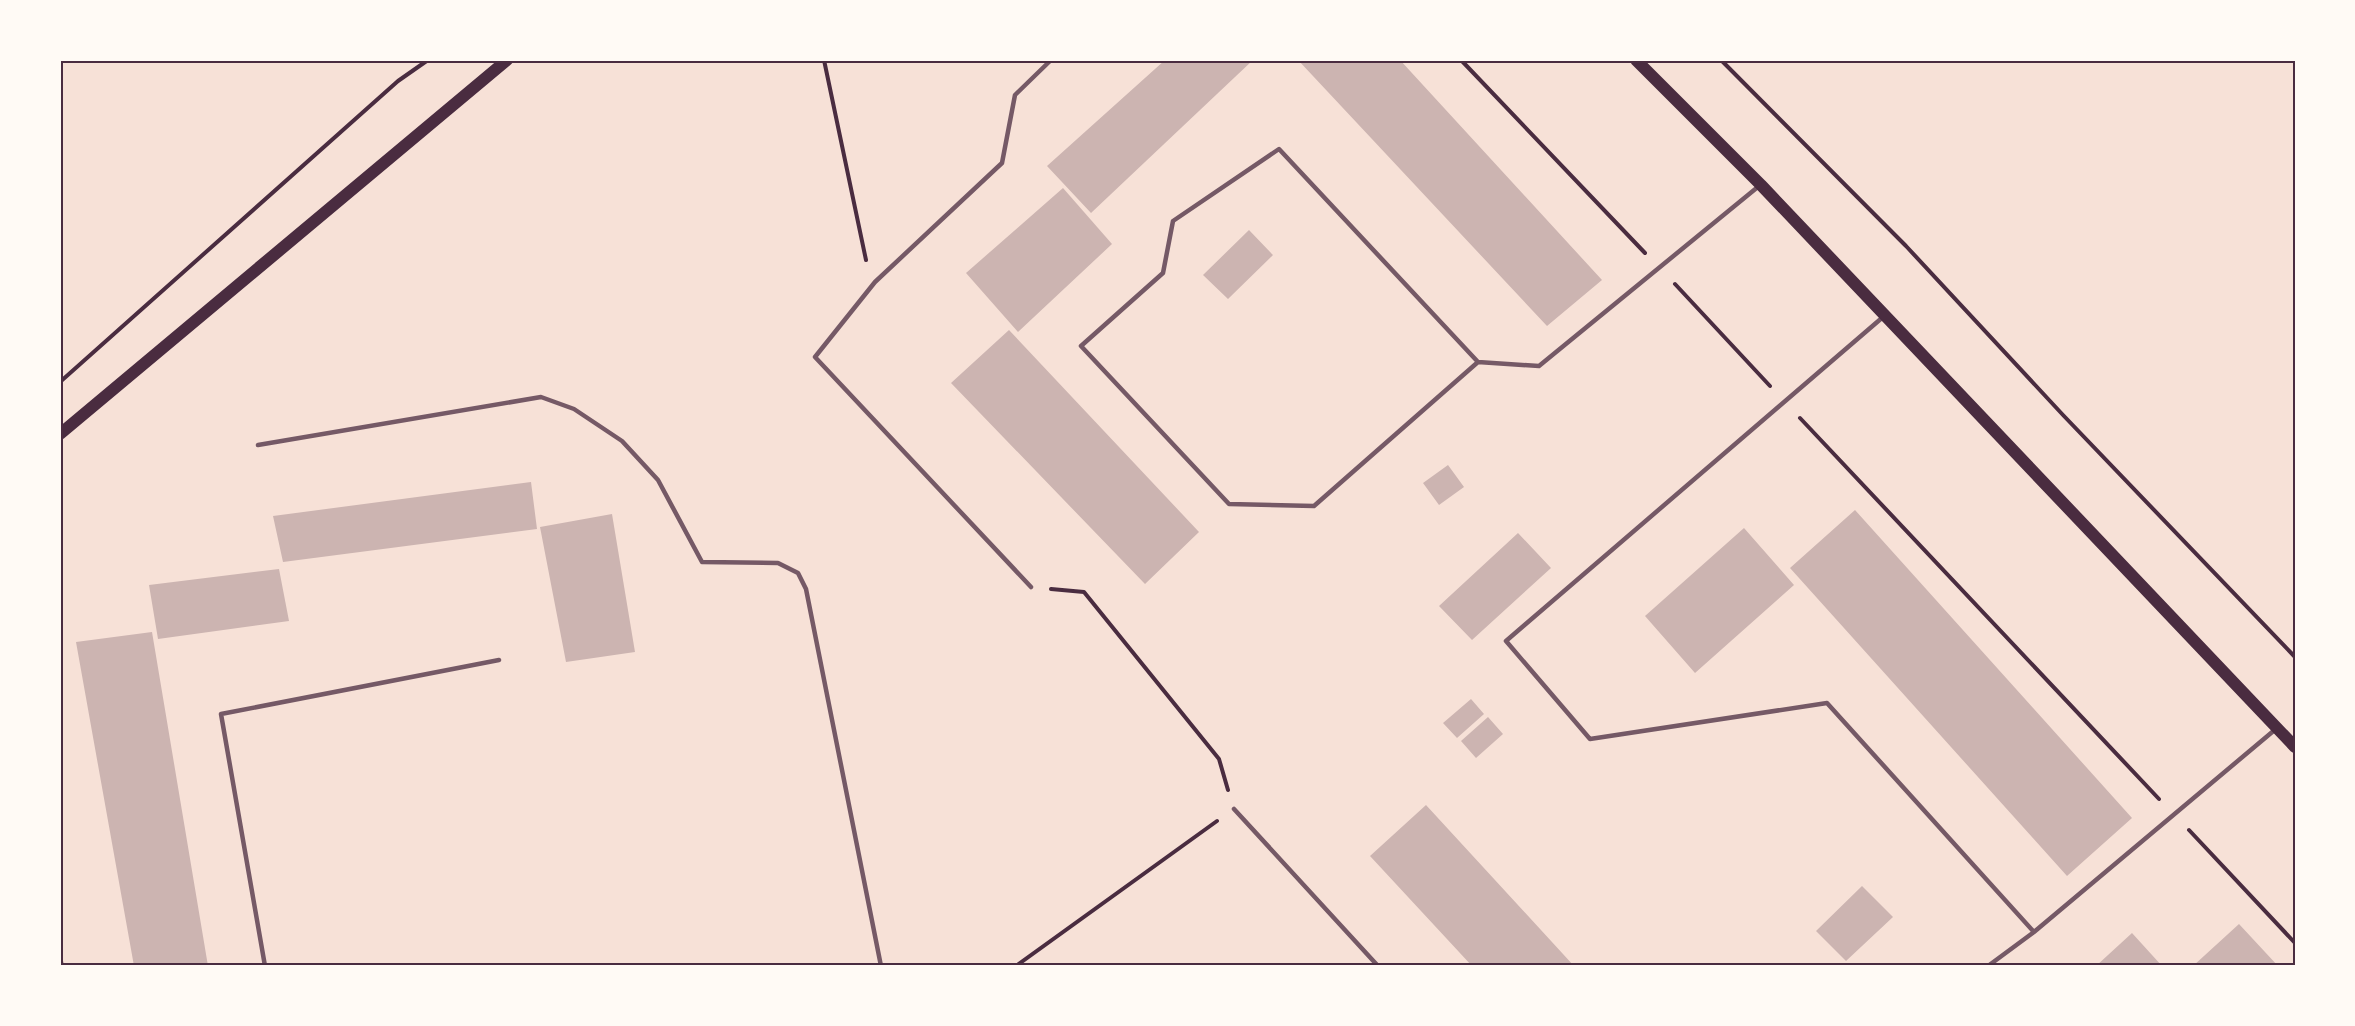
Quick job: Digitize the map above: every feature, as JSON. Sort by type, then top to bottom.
[{"type":"main road","points":[[60,434],[507,60]]},
{"type":"main road","points":[[1636,60],[1761,184],[2295,747]]},
{"type":"street","points":[[60,961],[61,966]]},
{"type":"lane","points":[[1031,588],[815,357],[871,287],[1002,163],[1015,95],[1051,60]]},
{"type":"lane","points":[[1478,362],[1314,506],[1229,504],[1081,346],[1163,273],[1173,221],[1279,149],[1478,362],[1539,366],[1761,184]]},
{"type":"lane","points":[[1885,315],[1506,641],[1590,739],[1827,703],[2034,932]]},
{"type":"lane","points":[[258,445],[541,398],[574,409],[622,441],[658,480],[702,562],[778,563],[798,573],[806,589],[882,966]]},
{"type":"lane","points":[[265,966],[221,714],[499,660]]},
{"type":"lane","points":[[1988,966],[2034,932],[2277,728]]},
{"type":"lane","points":[[1234,809],[1378,966]]},
{"type":"path","points":[[60,382],[398,81],[428,60]]},
{"type":"path","points":[[824,60],[871,287]]},
{"type":"path","points":[[1461,60],[2295,943]]},
{"type":"path","points":[[1721,60],[1906,246],[2062,415],[2295,657]]},
{"type":"path","points":[[1016,966],[1234,809],[1219,759],[1084,592],[1031,588]]},
{"type":"building","points":[[1165,60],[1253,60],[1091,213],[1047,166]]},
{"type":"building","points":[[1298,60],[1400,60],[1602,280],[1547,326]]},
{"type":"building","points":[[1063,188],[1112,244],[1018,332],[966,273]]},
{"type":"building","points":[[1249,230],[1273,255],[1228,299],[1203,275]]},
{"type":"building","points":[[1009,330],[1199,532],[1145,584],[951,383]]},
{"type":"building","points":[[1448,465],[1464,487],[1439,505],[1423,483]]},
{"type":"building","points":[[531,482],[537,529],[283,562],[273,516]]},
{"type":"building","points":[[1855,510],[2132,818],[2067,876],[1790,568]]},
{"type":"building","points":[[612,514],[635,652],[566,662],[540,527]]},
{"type":"building","points":[[1744,528],[1794,585],[1695,673],[1645,616]]},
{"type":"building","points":[[1518,533],[1551,568],[1472,640],[1439,606]]},
{"type":"building","points":[[279,569],[289,621],[158,639],[149,585]]},
{"type":"building","points":[[152,632],[208,966],[134,966],[76,642]]},
{"type":"building","points":[[1471,699],[1484,714],[1457,738],[1443,723]]},
{"type":"building","points":[[1488,717],[1503,734],[1476,758],[1461,741]]},
{"type":"building","points":[[1426,805],[1574,966],[1472,966],[1370,856]]},
{"type":"building","points":[[1862,886],[1893,917],[1846,961],[1816,931]]},
{"type":"building","points":[[2239,924],[2278,966],[2193,966]]},
{"type":"building","points":[[2132,933],[2162,966],[2096,966]]}]
